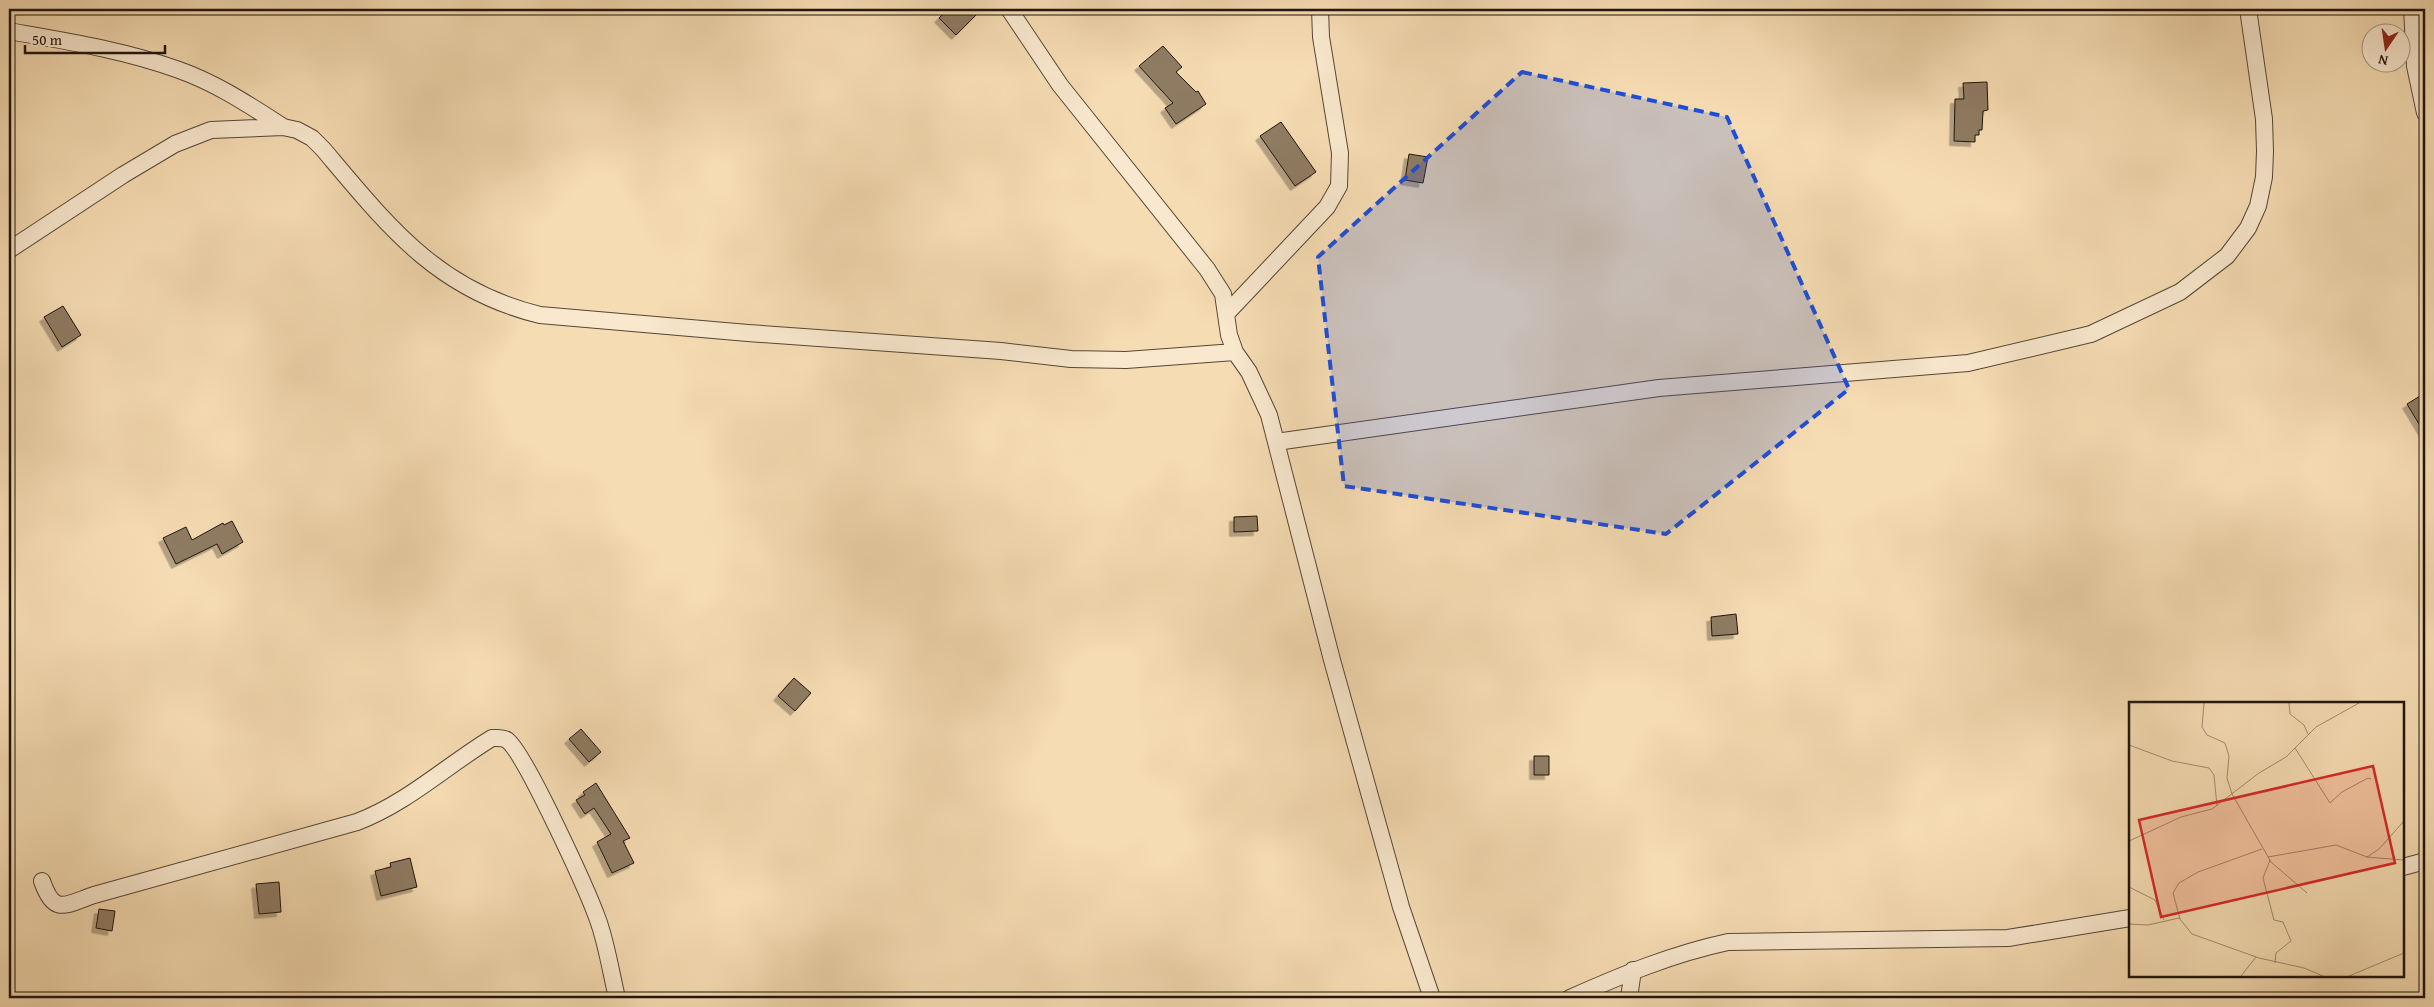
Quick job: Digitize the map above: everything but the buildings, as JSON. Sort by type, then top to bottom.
[{"type":"street","points":[[1009,9],[1060,85],[1208,269],[1223,294],[1229,335],[1269,415],[1332,660],[1401,907],[1432,998]]},
{"type":"street","points":[[1226,314],[1327,207],[1339,186],[1340,153],[1321,37],[1320,9]]},
{"type":"street","points":[[1276,442],[1659,388],[1968,363],[2091,334],[2180,292],[2228,256],[2248,228],[2258,206],[2264,177],[2265,151],[2264,119],[2248,9]]},
{"type":"street","points":[[2412,9],[2415,66],[2425,113]]},
{"type":"street","points":[[9,31],[97,47],[179,70],[236,97],[282,126]]},
{"type":"street","points":[[9,250],[93,193],[175,144],[211,130],[282,126],[297,130],[312,138],[386,224],[426,261],[472,290],[518,310],[540,315],[748,334],[1001,351],[1071,359],[1126,360],[1236,352]]},
{"type":"street","points":[[42,881],[48,898],[58,904],[67,905],[94,895],[357,822],[380,813],[401,800],[492,738],[501,738],[509,742],[531,777],[571,859],[598,921],[618,998]]},
{"type":"street","points":[[2404,867],[2425,861]]},
{"type":"street","points":[[1570,998],[1633,970],[1686,951],[1728,942],[2008,938],[2129,918]]},
{"type":"street","points":[[1629,998],[1633,970]]},
{"type":"highlighted area","points":[[1522,72],[1727,117],[1849,389],[1666,534],[1344,486],[1318,257]]}]
